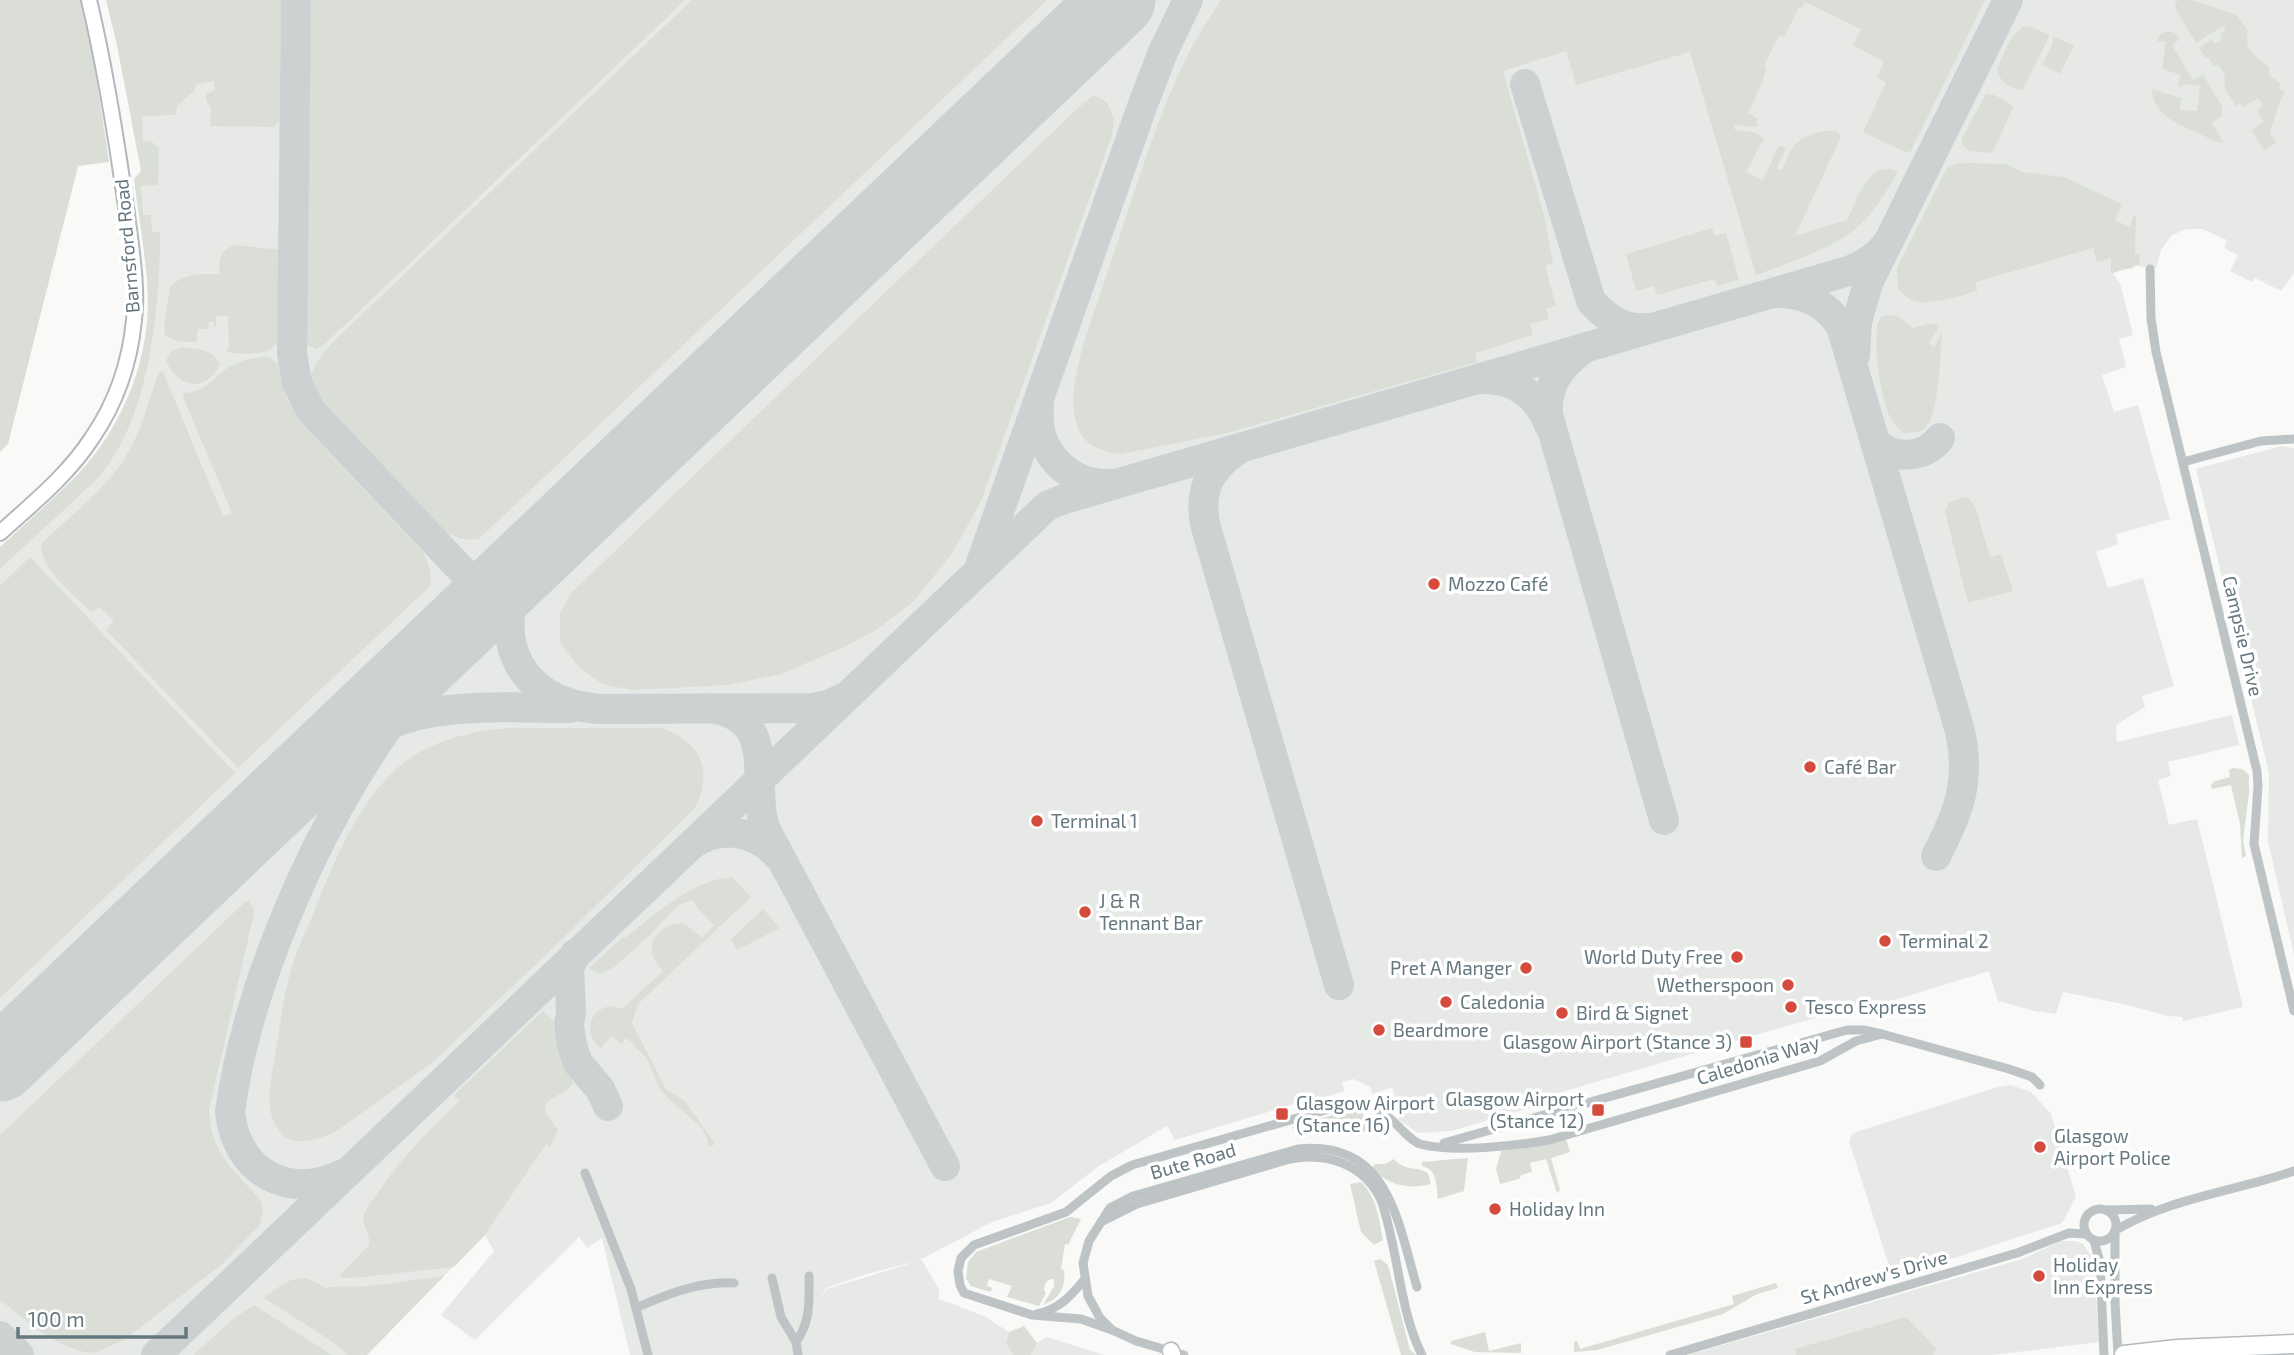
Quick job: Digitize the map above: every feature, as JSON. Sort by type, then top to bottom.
[{"type":"highway","points":[[2124,1355],[2190,1348],[2294,1344]]},
{"type":"main road","name":"Barnsford Road","points":[[0,533],[64,473],[92,439],[121,382],[132,341],[135,291],[129,230],[118,148],[89,0]]},
{"type":"street","name":"Campsie Drive","points":[[2150,268],[2151,318],[2156,352],[2257,771],[2254,844],[2294,1011]]},
{"type":"street","points":[[2183,462],[2261,441],[2294,439]]},
{"type":"street","name":"Caledonia Way","points":[[1428,1145],[1475,1136],[1840,1031],[1864,1030],[1882,1034]]},
{"type":"street","points":[[1882,1034],[2009,1069],[2032,1077],[2040,1085]]},
{"type":"street","name":"Caledonia Way","points":[[1032,1315],[964,1293],[958,1271],[961,1258],[974,1245],[1066,1212],[1111,1176],[1132,1165],[1358,1102],[1376,1107],[1418,1143],[1428,1145],[1456,1148],[1549,1140],[1820,1061],[1856,1041],[1882,1034]]},
{"type":"street","points":[[1304,1152],[1323,1149],[1341,1153],[1364,1166],[1376,1177],[1391,1200],[1417,1287]]},
{"type":"street","points":[[1304,1152],[1343,1162],[1359,1172],[1377,1192],[1385,1211],[1404,1296],[1422,1355]]},
{"type":"street","name":"Bute Road","points":[[1084,1280],[1085,1253],[1101,1222],[1137,1204],[1304,1152]]},
{"type":"street","points":[[2094,1241],[2105,1241],[2134,1219],[2165,1207],[2294,1171]]},
{"type":"street","points":[[585,1173],[631,1289],[648,1355]]},
{"type":"street","points":[[2104,1355],[2100,1262],[2094,1241],[2084,1229],[2085,1218],[2093,1210],[2165,1207]]},
{"type":"street","points":[[2104,1209],[2113,1215],[2115,1220],[2118,1355]]},
{"type":"street","name":"St Andrew's Drive","points":[[1670,1355],[2017,1253],[2069,1233],[2086,1234]]},
{"type":"street","points":[[796,1342],[808,1319],[809,1276]]},
{"type":"street","points":[[772,1278],[781,1317],[796,1342],[798,1355]]},
{"type":"street","points":[[1032,1315],[1051,1311],[1062,1305],[1084,1280]]},
{"type":"street","points":[[1084,1280],[1094,1308],[1112,1330]]},
{"type":"street","points":[[636,1308],[701,1285],[734,1283]]},
{"type":"street","points":[[1032,1315],[1082,1319],[1176,1354]]},
{"type":"shaded area","points":[[0,0],[80,0],[92,48],[109,162],[78,166],[8,444],[0,452]]},
{"type":"shaded area","points":[[106,0],[281,0],[280,119],[274,127],[210,126],[211,108],[206,94],[215,90],[214,81],[195,85],[195,90],[177,106],[176,115],[142,116],[143,141],[152,142],[159,148],[158,185],[141,186],[143,215],[151,215],[152,232],[160,232],[154,327],[140,394],[130,425],[116,454],[98,478],[0,569],[0,547],[78,474],[106,438],[128,397],[142,352],[148,290],[134,179],[141,171]]},
{"type":"shaded area","points":[[108,0],[2294,0],[2294,273],[2281,291],[2255,278],[2252,282],[2230,271],[2238,255],[2224,248],[2227,240],[2202,229],[2187,229],[2172,235],[2161,250],[2156,268],[2138,266],[2113,273],[2121,286],[2133,335],[2119,339],[2126,367],[2102,375],[2114,412],[2138,405],[2170,519],[2116,534],[2118,544],[2096,552],[2108,588],[2143,578],[2174,686],[2142,696],[2145,707],[2116,725],[2117,742],[2232,715],[2239,745],[2168,762],[2171,776],[2158,780],[2169,825],[2197,819],[2243,1007],[2183,1021],[2182,1017],[2063,992],[2056,1014],[1998,1001],[1989,971],[1878,1005],[1876,1000],[1555,1094],[1557,1100],[1451,1131],[1418,1133],[1398,1119],[1401,1115],[1392,1087],[1373,1094],[1370,1087],[1354,1079],[1342,1082],[1344,1091],[1175,1140],[1167,1126],[1099,1166],[1051,1203],[992,1222],[918,1261],[826,1288],[820,1299],[827,1289],[922,1260],[939,1289],[939,1299],[984,1316],[1009,1332],[1006,1343],[1013,1355],[630,1355],[602,1238],[587,1248],[579,1237],[475,1340],[441,1315],[494,1251],[485,1235],[366,1355],[0,1355],[0,548],[82,471],[111,434],[138,373],[146,333],[149,296],[136,179],[143,170]]},
{"type":"shaded area","points":[[308,0],[685,0],[325,344],[316,349],[305,344]]},
{"type":"shaded area","points":[[692,0],[1047,0],[479,539],[468,540],[452,535],[438,526],[331,416],[316,396],[309,377],[322,354],[334,341]]},
{"type":"shaded area","points":[[1221,0],[1985,0],[1911,151],[1907,153],[1863,132],[1886,82],[1877,77],[1884,62],[1853,45],[1861,29],[1805,2],[1802,8],[1799,7],[1784,37],[1779,35],[1764,66],[1767,68],[1764,79],[1748,113],[1758,119],[1756,123],[1759,125],[1734,125],[1735,130],[1753,132],[1764,138],[1746,172],[1763,180],[1779,145],[1786,148],[1777,168],[1782,170],[1800,140],[1818,132],[1837,131],[1841,137],[1795,236],[1847,220],[1871,176],[1879,170],[1898,172],[1873,210],[1845,236],[1808,255],[1756,275],[1690,52],[1576,85],[1566,51],[1503,71],[1544,215],[1553,263],[1545,266],[1556,306],[1546,309],[1549,319],[1530,324],[1533,335],[1475,353],[1477,362],[1227,433],[1120,454],[1102,450],[1083,437],[1076,422],[1073,398],[1079,363],[1154,135],[1188,54]]},
{"type":"shaded area","points":[[2178,0],[2192,0],[2237,15],[2248,31],[2247,43],[2251,52],[2269,67],[2269,75],[2281,84],[2279,89],[2285,91],[2270,133],[2276,143],[2264,151],[2251,130],[2264,122],[2257,110],[2263,105],[2258,98],[2243,107],[2240,103],[2236,106],[2224,87],[2225,78],[2220,67],[2218,64],[2214,66],[2199,48],[2211,40],[2215,44],[2222,39],[2220,34],[2226,29],[2223,26],[2196,43],[2176,10],[2175,4]]},
{"type":"shaded area","points":[[2026,26],[2050,35],[2023,90],[2007,84],[1997,71],[2011,39]]},
{"type":"shaded area","points":[[2167,31],[2175,33],[2180,39],[2172,45],[2193,80],[2203,75],[2222,106],[2222,116],[2212,123],[2224,143],[2186,128],[2158,108],[2152,89],[2181,98],[2180,110],[2197,111],[2200,86],[2183,84],[2183,87],[2178,87],[2181,75],[2162,69],[2166,42],[2157,41],[2160,34]]},
{"type":"shaded area","points":[[2053,36],[2074,46],[2060,74],[2042,65],[2052,45]]},
{"type":"shaded area","points":[[1986,94],[2001,98],[2013,107],[1994,150],[1990,153],[1969,151],[1962,144],[1962,138]]},
{"type":"shaded area","points":[[1094,95],[1107,102],[1114,119],[1112,135],[981,501],[953,552],[913,602],[876,630],[844,647],[781,674],[729,685],[631,690],[602,684],[579,667],[560,643],[560,613],[571,593]]},
{"type":"shaded area","points":[[1967,163],[2006,164],[2022,172],[2064,177],[2122,204],[2115,220],[2130,227],[2134,214],[2136,217],[2135,253],[2140,254],[2139,265],[2111,274],[2111,258],[2097,262],[2093,248],[1976,282],[1977,291],[1934,302],[1911,300],[1898,289],[1897,268],[1947,168]]},
{"type":"shaded area","points":[[1712,228],[1715,236],[1726,233],[1739,280],[1717,286],[1714,279],[1657,295],[1654,286],[1636,291],[1626,254]]},
{"type":"shaded area","points":[[236,245],[281,250],[277,344],[260,353],[226,352],[229,347],[228,316],[216,316],[216,327],[214,322],[209,322],[208,329],[198,329],[197,342],[177,341],[165,335],[170,287],[187,277],[219,274],[223,252]]},
{"type":"shaded area","points":[[1898,316],[1913,328],[1927,324],[1940,325],[1929,343],[1934,347],[1942,333],[1933,412],[1924,429],[1916,432],[1903,433],[1897,427],[1889,415],[1883,394],[1876,337],[1881,317]]},
{"type":"shaded area","points":[[180,348],[197,349],[213,355],[220,364],[207,380],[192,384],[184,381],[177,377],[166,360],[172,351]]},
{"type":"shaded area","points":[[269,357],[278,364],[286,397],[302,424],[422,551],[431,581],[430,586],[238,768],[106,630],[114,621],[100,607],[91,612],[58,580],[45,562],[42,543],[98,491],[118,468],[136,437],[161,371],[223,516],[232,513],[183,397],[184,393],[201,389],[238,362]]},
{"type":"shaded area","points":[[2281,446],[2294,448],[2294,955],[2268,841],[2269,773],[2196,469]]},
{"type":"shaded area","points":[[1969,498],[1976,509],[1990,557],[2001,554],[2013,591],[1968,603],[1945,512],[1949,502]]},
{"type":"shaded area","points":[[30,557],[235,773],[0,998],[0,586]]},
{"type":"shaded area","points":[[512,728],[661,728],[685,740],[694,749],[703,770],[701,794],[695,808],[432,1063],[335,1132],[309,1140],[289,1139],[277,1127],[270,1106],[270,1083],[284,999],[299,947],[347,836],[381,785],[395,770],[421,751],[465,735]]},
{"type":"shaded area","points":[[2242,769],[2249,775],[2243,840],[2246,856],[2242,858],[2240,824],[2231,785],[2212,789],[2211,785],[2215,781],[2230,777],[2229,770]]},
{"type":"shaded area","points":[[732,877],[751,897],[638,1004],[632,1023],[666,1089],[685,1101],[715,1144],[710,1147],[703,1129],[659,1088],[647,1058],[634,1044],[626,1038],[621,1044],[612,1036],[601,1048],[593,1040],[590,1027],[596,1012],[609,1006],[622,1009],[663,971],[654,959],[652,951],[654,940],[661,930],[683,924],[702,938],[714,925],[693,900],[677,906],[614,967],[601,974],[589,968],[623,937],[688,891],[717,879]]},
{"type":"shaded area","points":[[249,900],[254,909],[253,918],[209,1110],[211,1126],[220,1151],[261,1201],[263,1210],[260,1225],[221,1265],[124,1340],[97,1352],[87,1353],[63,1345],[0,1300],[0,1135]]},
{"type":"shaded area","points":[[763,909],[780,928],[737,950],[731,939]]},
{"type":"shaded area","points":[[543,1011],[554,1021],[553,1029],[573,1083],[545,1105],[546,1113],[558,1130],[550,1147],[546,1144],[485,1235],[454,1267],[354,1278],[339,1276],[369,1245],[364,1214],[397,1167],[459,1101],[454,1095]]},
{"type":"shaded area","points":[[2011,1085],[2031,1092],[2051,1114],[2076,1197],[2062,1223],[1893,1278],[1849,1141],[1853,1133]]},
{"type":"shaded area","points":[[1362,1110],[1372,1134],[1332,1126],[1292,1127],[1346,1111]]},
{"type":"shaded area","points":[[1566,1139],[1570,1152],[1551,1158],[1560,1190],[1557,1193],[1546,1159],[1530,1163],[1532,1172],[1500,1184],[1496,1169],[1501,1151]]},
{"type":"shaded area","points":[[1468,1158],[1464,1191],[1438,1199],[1434,1175],[1422,1166],[1422,1162]]},
{"type":"shaded area","points":[[1394,1159],[1403,1166],[1428,1173],[1431,1184],[1399,1185],[1384,1179],[1372,1168],[1375,1164],[1385,1164]]},
{"type":"shaded area","points":[[1361,1182],[1374,1202],[1380,1224],[1383,1240],[1374,1245],[1361,1232],[1350,1184]]},
{"type":"shaded area","points":[[1070,1217],[1081,1219],[1068,1245],[1065,1244],[1061,1269],[1064,1270],[1064,1282],[1061,1292],[1054,1299],[1043,1305],[1054,1286],[1054,1279],[1045,1283],[1046,1293],[1039,1306],[1007,1297],[1012,1286],[989,1279],[987,1286],[993,1288],[990,1292],[971,1286],[966,1278],[968,1262],[976,1252]]},
{"type":"shaded area","points":[[2061,1241],[2083,1244],[2094,1261],[2099,1342],[1992,1355],[1933,1355],[1935,1348],[1795,1350],[1796,1355],[1688,1355],[2022,1259]]},
{"type":"shaded area","points":[[1380,1259],[1388,1265],[1410,1350],[1416,1355],[1401,1355],[1374,1261]]},
{"type":"shaded area","points":[[444,1276],[367,1355],[348,1355],[333,1342],[264,1298],[287,1282],[301,1278],[309,1279],[326,1289]]},
{"type":"shaded area","points":[[1776,1283],[1778,1288],[1757,1294],[1723,1314],[1597,1350],[1574,1352],[1574,1342],[1577,1341],[1580,1349],[1734,1304],[1732,1296]]},
{"type":"shaded area","points":[[254,1305],[332,1355],[193,1355],[234,1318]]},
{"type":"shaded area","points":[[1906,1317],[1936,1348],[1933,1355],[1796,1355],[1795,1349]]},
{"type":"shaded area","points":[[1024,1326],[1037,1343],[1031,1355],[1013,1355],[1006,1343],[1009,1332]]},
{"type":"shaded area","points":[[1485,1332],[1489,1351],[1521,1343],[1521,1353],[1475,1352],[1451,1344],[1451,1341]]},
{"type":"shaded area","points":[[1047,1337],[1104,1355],[1031,1355],[1037,1343]]},
{"type":"taxiway","points":[[296,0],[292,353],[297,383],[311,411],[489,599]]},
{"type":"taxiway","points":[[981,563],[1143,104],[1163,52],[1188,0]]},
{"type":"taxiway","points":[[1855,355],[1857,322],[1868,283],[2008,0]]},
{"type":"taxiway","points":[[1525,84],[1591,301],[1615,322],[1646,328]]},
{"type":"taxiway","points":[[156,1355],[1047,506],[1845,272],[1869,261],[1888,242]]},
{"type":"taxiway","points":[[1779,293],[1798,295],[1814,301],[1829,312],[1841,326],[1960,731],[1964,765],[1961,796],[1936,856]]},
{"type":"taxiway","points":[[1582,350],[1567,363],[1556,378],[1549,395],[1548,415],[1664,820]]},
{"type":"taxiway","points":[[1482,379],[1505,382],[1524,391],[1539,406],[1550,427]]},
{"type":"taxiway","points":[[1039,406],[1042,437],[1057,462],[1080,479],[1111,484]]},
{"type":"taxiway","points":[[1875,442],[1891,452],[1909,455],[1926,450],[1940,438]]},
{"type":"taxiway","points":[[1237,450],[1219,465],[1208,482],[1204,501],[1205,524],[1339,985]]},
{"type":"taxiway","points":[[534,556],[519,582],[511,608],[510,633],[515,656],[527,676],[545,692],[570,703],[600,709],[812,708],[843,698]]},
{"type":"taxiway","points":[[343,1174],[323,1182],[303,1184],[268,1176],[254,1165],[234,1133],[230,1112],[238,1066],[250,1017],[284,920],[328,826],[389,726],[473,613]]},
{"type":"taxiway","points":[[311,767],[372,731],[423,714],[473,708],[571,708]]},
{"type":"taxiway","points":[[711,708],[733,714],[746,725],[754,739],[765,828],[945,1166]]},
{"type":"taxiway","points":[[694,843],[716,834],[739,833],[760,841],[778,856]]},
{"type":"taxiway","points":[[575,954],[569,969],[569,1025],[572,1045],[578,1063],[600,1089],[608,1106]]},
{"type":"taxiway","points":[[0,1336],[19,1355]]},
{"type":"runway","points":[[0,1064],[1118,0]]},
{"type":"place","name":"Mozzo Café","points":[[1434,584]]},
{"type":"place","name":"Café Bar","points":[[1810,767]]},
{"type":"place","name":"Terminal 1","points":[[1037,821]]},
{"type":"place","name":"J & R Tennant Bar","points":[[1085,912]]},
{"type":"place","name":"Terminal 2","points":[[1885,941]]},
{"type":"place","name":"World Duty Free","points":[[1737,957]]},
{"type":"place","name":"Pret A Manger","points":[[1526,968]]},
{"type":"place","name":"Wetherspoon","points":[[1788,985]]},
{"type":"place","name":"Caledonia","points":[[1446,1002]]},
{"type":"place","name":"Tesco Express","points":[[1791,1007]]},
{"type":"place","name":"Bird & Signet","points":[[1562,1013]]},
{"type":"place","name":"Beardmore","points":[[1379,1030]]},
{"type":"place","name":"Glasgow Airport (Stance 3)","points":[[1746,1042]]},
{"type":"place","name":"Glasgow Airport (Stance 12)","points":[[1598,1110]]},
{"type":"place","name":"Glasgow Airport (Stance 16)","points":[[1282,1114]]},
{"type":"place","name":"Glasgow Airport Police","points":[[2040,1147]]},
{"type":"place","name":"Holiday Inn","points":[[1495,1209]]},
{"type":"place","name":"Holiday Inn Express","points":[[2039,1276]]}]
